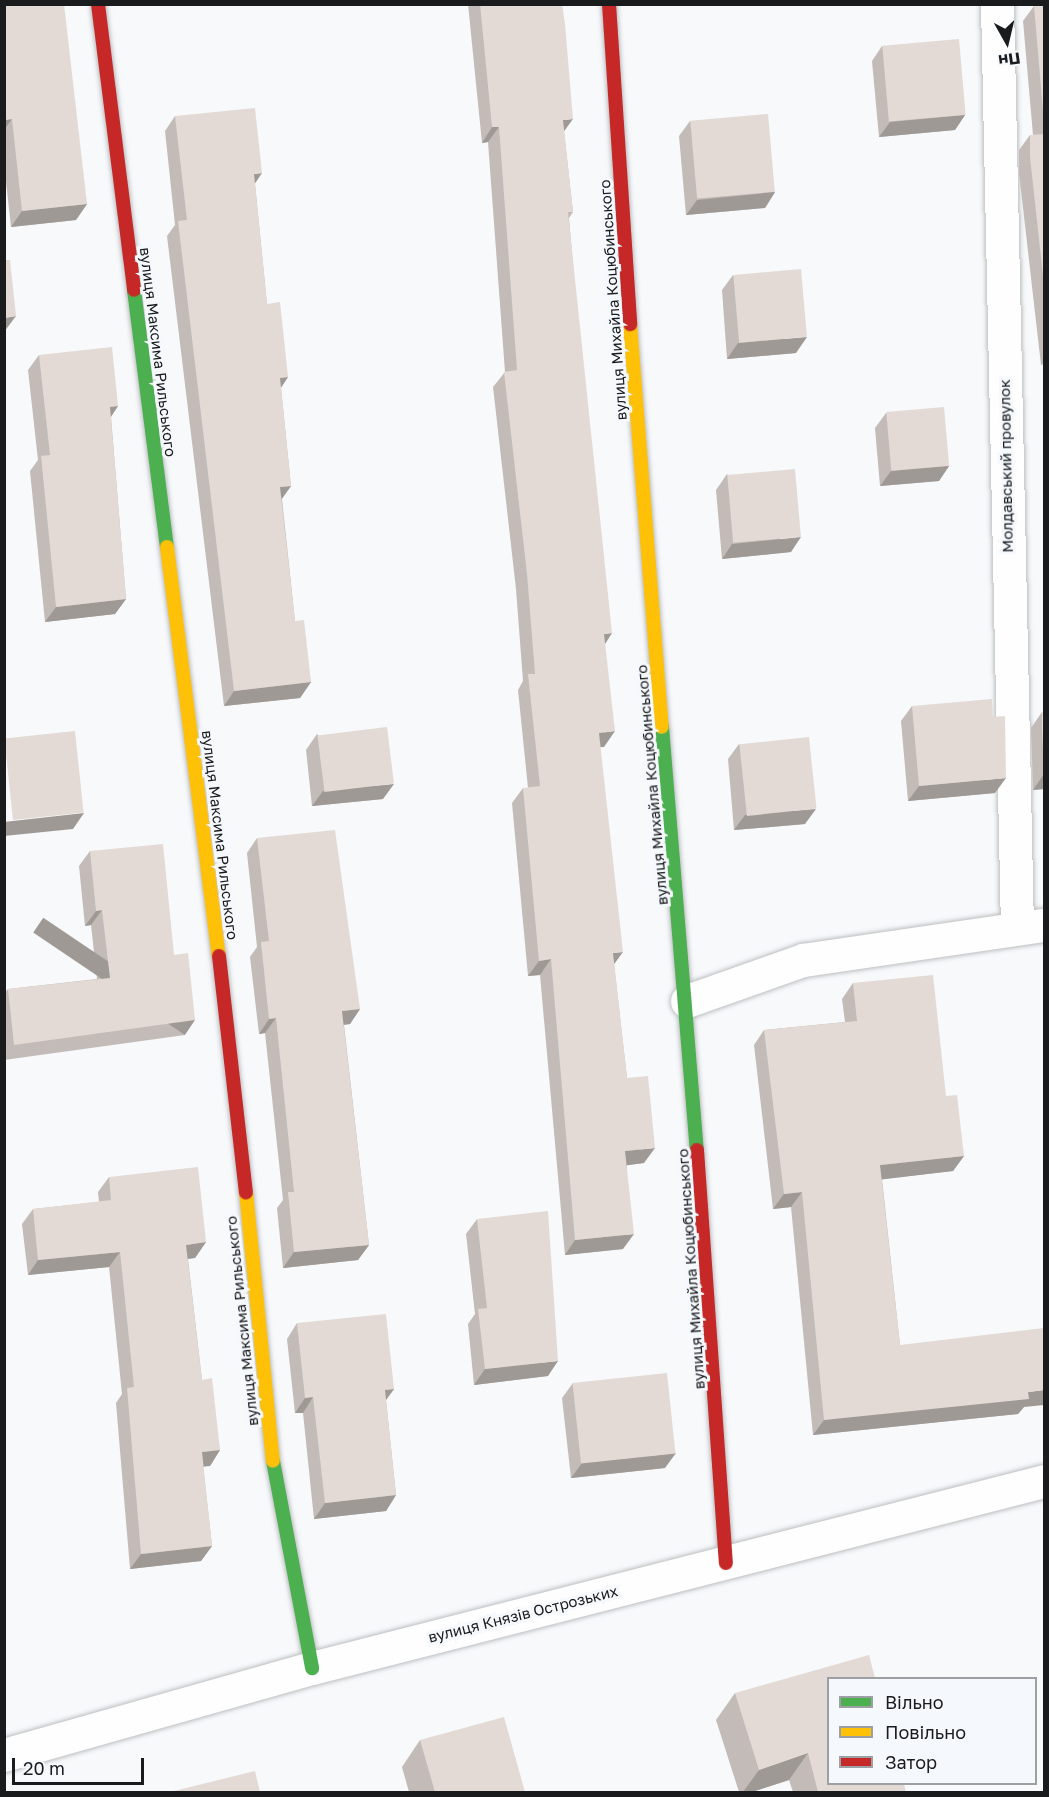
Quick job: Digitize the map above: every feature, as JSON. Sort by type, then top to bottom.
[{"type":"street","name":"вулиця Максима Рильського","points":[[98,4],[234,1075],[274,1475],[312,1668]]},
{"type":"street","name":"вулиця Михайла Коцюбинського","points":[[609,4],[634,384],[687,1000],[726,1563]]},
{"type":"street","name":"Молдавський провулок","points":[[997,4],[1031,926]]},
{"type":"street","points":[[687,1000],[802,960],[1031,926]]},
{"type":"street","name":"вулиця Князів Острозьких","points":[[4,1755],[312,1668],[1044,1481]]},
{"type":"building","points":[[4,4],[64,4],[87,204],[22,211],[12,119],[6,120],[4,102]]},
{"type":"building","points":[[480,4],[562,4],[573,119],[563,120],[573,212],[568,212],[612,633],[604,634],[615,731],[599,733],[623,952],[613,953],[627,1078],[648,1076],[655,1148],[625,1151],[634,1234],[575,1240],[551,959],[539,961],[523,788],[540,786],[528,674],[535,674],[527,574],[504,372],[517,370],[499,127],[492,127]]},
{"type":"building","points":[[1044,5],[1044,123],[1034,6]]},
{"type":"building","points":[[959,39],[966,115],[889,121],[882,46]]},
{"type":"building","points":[[255,108],[262,173],[254,174],[267,304],[280,302],[288,377],[280,378],[291,486],[280,487],[295,621],[304,620],[311,682],[234,691],[178,221],[187,220],[175,116]]},
{"type":"building","points":[[768,114],[775,192],[697,199],[690,121]]},
{"type":"building","points":[[1044,134],[1044,285],[1030,157],[1030,135]]},
{"type":"building","points":[[4,260],[10,260],[16,316],[4,318]]},
{"type":"building","points":[[801,269],[807,337],[739,343],[733,275]]},
{"type":"building","points":[[112,347],[118,406],[110,407],[126,599],[56,607],[41,456],[50,455],[39,355]]},
{"type":"building","points":[[944,407],[949,466],[891,471],[886,412]]},
{"type":"building","points":[[795,469],[801,537],[733,543],[727,475]]},
{"type":"building","points":[[992,699],[993,717],[1005,716],[1006,778],[919,786],[912,706]]},
{"type":"building","points":[[1042,712],[1044,712],[1044,774]]},
{"type":"building","points":[[387,727],[394,784],[324,792],[318,736]]},
{"type":"building","points":[[75,731],[84,813],[13,820],[4,738]]},
{"type":"building","points":[[809,737],[817,809],[747,816],[739,744]]},
{"type":"building","points":[[335,830],[360,1009],[342,1011],[369,1245],[294,1252],[288,1192],[294,1192],[276,1018],[269,1019],[261,942],[269,941],[257,838]]},
{"type":"building","points":[[163,844],[174,955],[188,953],[195,1020],[14,1045],[8,989],[110,978],[102,910],[96,911],[90,851]]},
{"type":"building","points":[[933,975],[946,1096],[957,1095],[964,1156],[880,1165],[900,1345],[1044,1328],[1044,1390],[1028,1392],[1029,1399],[824,1420],[802,1192],[784,1194],[764,1030],[857,1021],[853,983]]},
{"type":"building","points":[[198,1167],[206,1242],[186,1245],[202,1380],[212,1378],[220,1450],[202,1452],[212,1546],[141,1554],[127,1388],[134,1387],[120,1252],[38,1260],[33,1209],[111,1200],[109,1177]]},
{"type":"building","points":[[548,1211],[558,1361],[485,1369],[478,1309],[487,1308],[477,1219]]},
{"type":"building","points":[[386,1314],[394,1389],[385,1390],[396,1495],[325,1503],[313,1397],[305,1398],[297,1323]]},
{"type":"building","points":[[667,1373],[675,1454],[581,1463],[573,1383]]},
{"type":"building","points":[[869,1655],[875,1677],[827,1677],[827,1785],[904,1785],[906,1792],[818,1792],[808,1753],[759,1770],[735,1693]]},
{"type":"building","points":[[504,1717],[525,1792],[435,1792],[420,1740]]},
{"type":"building","points":[[255,1771],[260,1792],[170,1792]]},
{"type":"traffic: fast","points":[[134,290],[167,547]]},
{"type":"traffic: fast","points":[[662,727],[697,1150]]},
{"type":"traffic: fast","points":[[273,1461],[312,1668]]},
{"type":"traffic: slow","points":[[630,324],[662,727]]},
{"type":"traffic: slow","points":[[167,547],[219,956]]},
{"type":"traffic: slow","points":[[246,1192],[273,1461]]},
{"type":"traffic: jam","points":[[98,4],[134,290]]},
{"type":"traffic: jam","points":[[609,4],[630,324]]},
{"type":"traffic: jam","points":[[219,956],[246,1192]]},
{"type":"traffic: jam","points":[[697,1150],[726,1563]]}]
